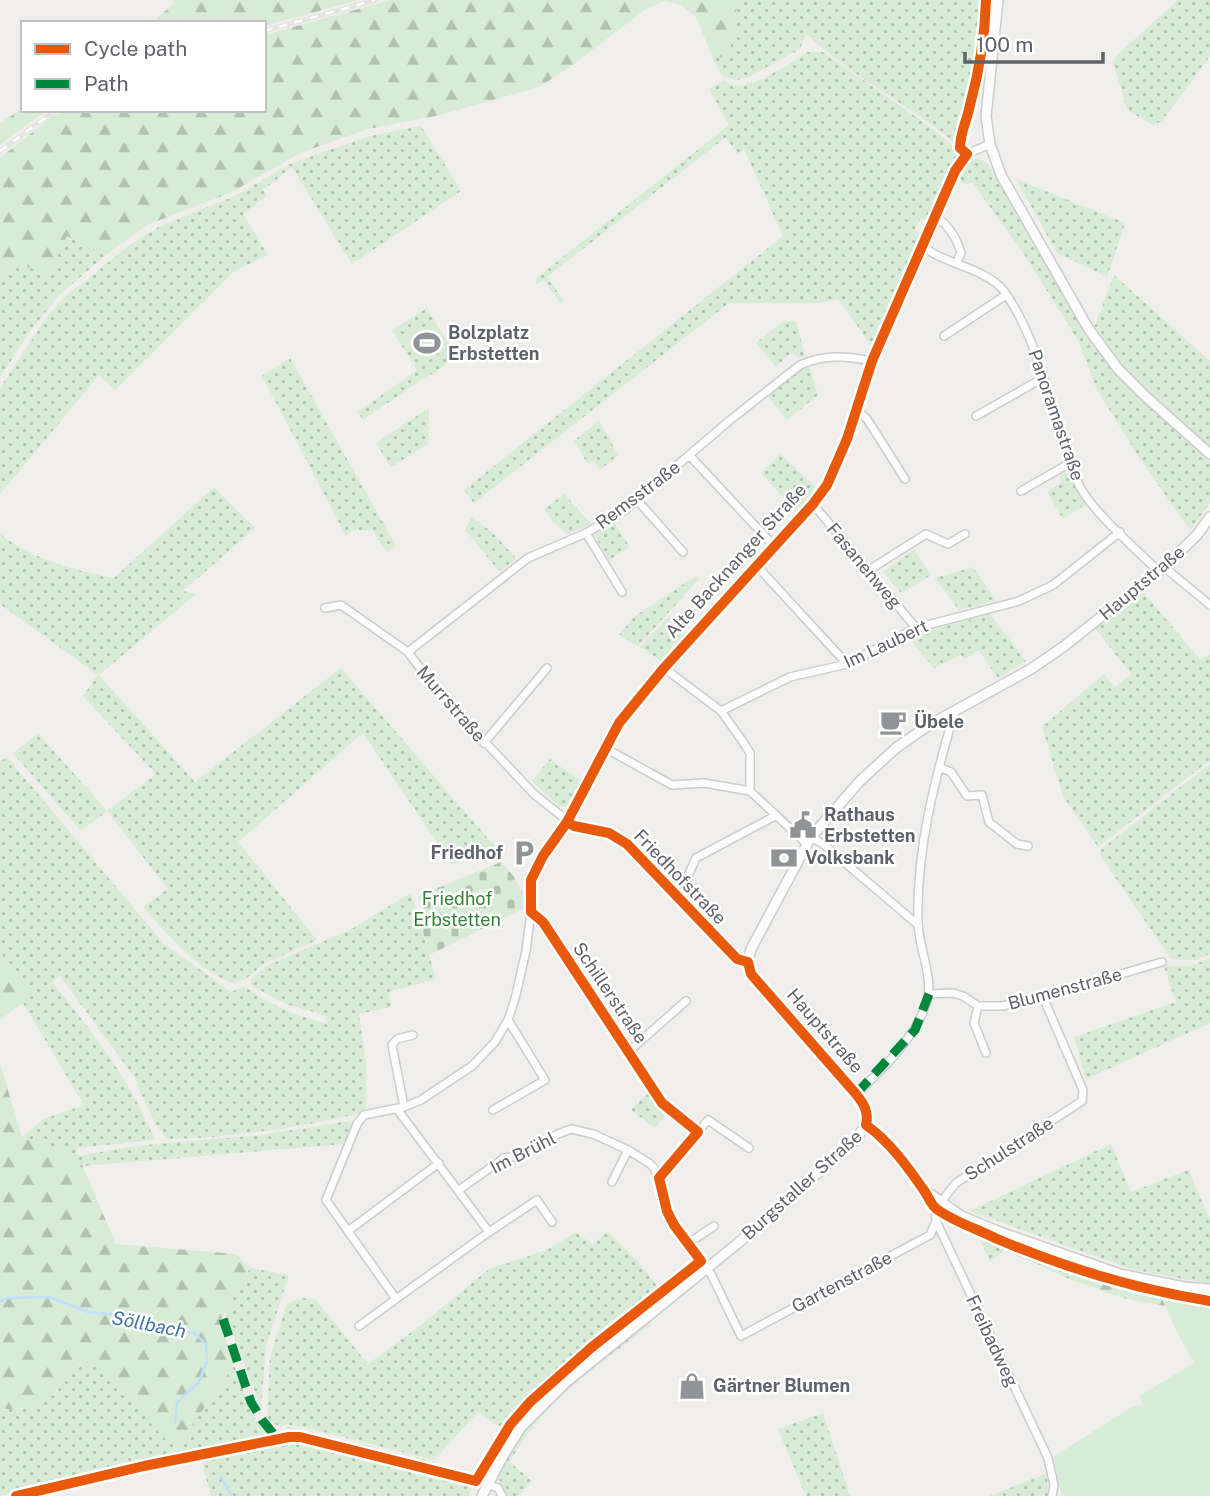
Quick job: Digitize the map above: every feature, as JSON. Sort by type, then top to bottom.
[{"type":"street","points":[[998,0],[986,116],[990,145],[1012,194],[1095,337],[1118,369],[1210,454]]},
{"type":"street","name":"Alte Backnanger Straße","points":[[567,822],[619,723],[664,668],[813,505],[836,468],[872,361],[960,160],[967,153],[990,145]]},
{"type":"street","points":[[936,216],[958,243],[961,253],[957,262]]},
{"type":"street","name":"Panoramastraße","points":[[923,244],[928,252],[957,262],[997,282],[1035,352],[1070,463],[1084,494],[1120,532],[1161,569],[1210,606]]},
{"type":"street","points":[[944,336],[1006,295]]},
{"type":"street","name":"Remsstraße","points":[[408,652],[528,558],[586,533],[637,500],[729,421],[800,365],[838,356],[872,361]]},
{"type":"street","points":[[976,416],[1043,378]]},
{"type":"street","points":[[857,410],[867,419],[905,479]]},
{"type":"street","points":[[690,456],[774,546]]},
{"type":"street","points":[[1021,491],[1070,463]]},
{"type":"street","points":[[637,500],[683,552]]},
{"type":"street","name":"Fasanenweg","points":[[813,505],[916,628]]},
{"type":"street","name":"Hauptstraße","points":[[866,1125],[868,1117],[856,1094],[751,974],[748,962],[751,949],[809,841],[853,789],[896,748],[955,710],[1031,670],[1161,569],[1197,535],[1210,517]]},
{"type":"street","name":"Im Laubert","points":[[721,712],[790,677],[847,664],[916,628],[1019,601],[1053,585],[1120,532]]},
{"type":"street","points":[[586,533],[622,592]]},
{"type":"street","points":[[869,570],[926,534],[948,544],[965,534]]},
{"type":"street","points":[[756,565],[847,664]]},
{"type":"street","name":"Murrstraße","points":[[326,608],[341,605],[408,652],[437,691],[484,743],[534,794],[567,822]]},
{"type":"street","points":[[484,743],[547,668]]},
{"type":"street","points":[[664,668],[721,712],[750,753],[750,791]]},
{"type":"street","points":[[856,1094],[915,1030],[929,994],[918,924],[920,869],[931,796],[955,710]]},
{"type":"street","points":[[605,748],[672,785],[704,783],[750,791],[775,816],[809,841],[822,844],[918,924]]},
{"type":"street","points":[[939,767],[951,772],[967,796],[982,795],[989,822],[1017,844],[1028,846]]},
{"type":"street","points":[[672,891],[688,876],[696,858],[775,816]]},
{"type":"street","points":[[396,1299],[326,1200],[363,1115],[401,1108],[439,1090],[472,1066],[495,1042],[508,1020],[526,951],[531,912],[531,880],[543,856],[567,822]]},
{"type":"street","name":"Friedhofstraße","points":[[567,822],[609,833],[626,844],[737,959],[748,962]]},
{"type":"street","name":"Schillerstraße","points":[[531,912],[543,922],[658,1096]]},
{"type":"street","name":"Blumenstraße","points":[[929,994],[953,993],[978,1006],[1002,1006],[1043,997],[1162,962]]},
{"type":"street","name":"Schulstraße","points":[[940,1203],[956,1183],[1082,1101],[1083,1090],[1043,997]]},
{"type":"street","name":"Schillerstraße","points":[[628,1052],[686,1001]]},
{"type":"street","points":[[978,1006],[974,1023],[986,1053]]},
{"type":"street","points":[[493,1110],[545,1080],[508,1020]]},
{"type":"street","points":[[413,1035],[397,1039],[392,1045],[401,1108],[489,1232]]},
{"type":"street","points":[[706,1268],[687,1244],[667,1211],[659,1178],[708,1120],[749,1148]]},
{"type":"street","points":[[866,1125],[887,1143],[923,1189],[961,1216],[1119,1274],[1210,1289]]},
{"type":"street","name":"Burgstaller Straße","points":[[487,1484],[509,1445],[530,1418],[565,1383],[737,1244],[855,1140],[866,1125]]},
{"type":"street","name":"Im Brühl","points":[[459,1190],[504,1158],[520,1156],[571,1129],[593,1134],[628,1150],[649,1163],[659,1178]]},
{"type":"street","points":[[612,1182],[628,1150]]},
{"type":"street","points":[[348,1231],[439,1163]]},
{"type":"street","name":"Freibadweg","points":[[923,1189],[935,1209],[936,1221],[1048,1458],[1054,1485],[1052,1496]]},
{"type":"street","points":[[359,1326],[537,1200],[552,1222]]},
{"type":"street","name":"Gartenstraße","points":[[706,1268],[741,1336],[930,1235],[936,1221]]},
{"type":"street","points":[[687,1244],[714,1226]]},
{"type":"street","points":[[482,1496],[487,1484],[498,1488],[502,1496]]},
{"type":"green space","points":[[171,0],[359,0],[266,25],[266,21],[154,21],[175,2]]},
{"type":"green space","points":[[391,0],[738,0],[729,57],[713,58],[696,17],[681,5],[665,1],[646,9],[539,87],[440,115],[368,129],[300,153],[230,193],[147,225],[106,255],[67,236],[48,276],[19,263],[0,275],[0,158],[50,118],[62,112],[266,112],[266,34]]},
{"type":"green space","points":[[738,0],[983,0],[970,89],[959,139],[953,141],[841,63],[806,34],[800,49],[749,77],[738,80],[722,76],[713,58],[729,57]]},
{"type":"green space","points":[[1178,0],[1210,0],[1210,56],[1162,121],[1153,125],[1127,110],[1113,61]]},
{"type":"green space","points":[[807,52],[823,52],[929,126],[959,152],[949,167],[927,220],[921,218],[915,230],[921,233],[872,346],[838,299],[820,303],[729,303],[474,503],[464,490],[783,236],[744,149],[737,154],[726,137],[547,277],[564,301],[561,304],[544,280],[537,284],[535,279],[729,125],[709,89],[723,81],[739,86],[756,81]]},
{"type":"green space","points":[[21,109],[21,112],[44,112],[0,145],[0,123]]},
{"type":"green space","points":[[421,126],[461,191],[352,264],[292,167],[263,190],[267,196],[243,214],[268,255],[234,271],[115,390],[99,375],[0,494],[0,388],[48,315],[65,297],[131,244],[162,225],[233,197],[290,164],[369,136]]},
{"type":"green space","points":[[979,158],[988,164],[1102,356],[1139,398],[1210,462],[1210,503],[1191,529],[1139,457],[1097,390],[1078,340],[1024,254],[972,182],[966,185],[957,177],[965,162]]},
{"type":"green space","points":[[1016,179],[1125,223],[1107,277],[1057,253]]},
{"type":"green space","points":[[67,235],[106,255],[58,296],[0,377],[0,275]]},
{"type":"green space","points":[[1114,275],[1210,361],[1210,446],[1162,406],[1133,377],[1094,328]]},
{"type":"green space","points":[[427,308],[434,320],[404,340],[421,365],[450,345],[455,354],[433,375],[430,374],[363,420],[358,412],[417,370],[392,330]]},
{"type":"green space","name":"Bolzplatz Erbstetten","points":[[434,320],[450,345],[421,365],[404,340]]},
{"type":"green space","points":[[783,321],[796,321],[805,356],[798,358],[792,352],[776,367],[756,343]]},
{"type":"green space","points":[[290,358],[396,546],[387,552],[372,530],[352,530],[346,536],[262,376]]},
{"type":"green space","points":[[809,366],[818,395],[787,420],[767,396],[794,374]]},
{"type":"green space","points":[[429,408],[428,444],[391,467],[376,443]]},
{"type":"green space","points":[[599,420],[618,455],[600,470],[594,461],[588,464],[574,441]]},
{"type":"green space","points":[[781,454],[816,488],[796,512],[761,473]]},
{"type":"green space","points":[[1070,474],[1086,504],[1063,519],[1047,492],[1062,482],[1059,476]]},
{"type":"green space","points":[[214,487],[255,528],[183,591],[196,594],[99,675],[195,782],[341,668],[496,848],[452,865],[363,733],[238,842],[317,940],[263,964],[235,984],[196,961],[143,907],[168,889],[107,811],[156,774],[83,696],[98,675],[0,604],[0,534],[26,551],[54,563],[114,578]]},
{"type":"green space","points":[[564,494],[591,524],[567,534],[553,522],[544,509]]},
{"type":"green space","points":[[471,517],[492,532],[515,560],[499,571],[465,530]]},
{"type":"green space","points":[[614,523],[630,547],[609,560],[594,534]]},
{"type":"green space","points":[[914,550],[931,575],[901,593],[883,572]]},
{"type":"green space","points":[[973,567],[996,601],[959,610],[935,578]]},
{"type":"green space","points":[[696,576],[699,579],[638,646],[619,635],[635,616]]},
{"type":"green space","points":[[1142,591],[1200,659],[1210,654],[1210,760],[1098,847],[1063,796],[1042,727],[1104,674],[1115,687],[1131,674],[1095,628]]},
{"type":"green space","points":[[990,614],[1026,661],[998,678],[979,651],[964,659],[961,655],[934,668],[909,639],[920,633]]},
{"type":"green space","points":[[668,617],[686,633],[661,661],[640,647]]},
{"type":"green space","points":[[38,733],[107,811],[81,831],[13,753]]},
{"type":"green space","points":[[7,757],[163,943],[231,992],[244,986],[273,1004],[303,1017],[325,1023],[327,1016],[286,1004],[252,986],[250,980],[266,966],[350,930],[411,893],[436,979],[389,992],[391,1007],[359,1014],[366,1063],[366,1112],[267,1131],[167,1139],[155,1123],[136,1083],[138,1082],[60,976],[52,982],[122,1076],[155,1140],[76,1148],[78,1156],[135,1146],[261,1135],[349,1121],[352,1125],[345,1144],[82,1166],[77,1156],[22,1137],[43,1119],[84,1105],[23,1003],[35,993],[0,952],[0,762]]},
{"type":"green space","points":[[550,759],[581,781],[567,806],[560,807],[532,781]]},
{"type":"green space","points":[[1210,764],[1210,954],[1195,960],[1171,959],[1100,855],[1100,850]]},
{"type":"green space","name":"Friedhof Erbstetten","points":[[501,862],[518,883],[524,908],[429,955],[420,922],[426,911],[418,896]]},
{"type":"green space","points":[[0,952],[36,993],[0,1020]]},
{"type":"green space","points":[[1210,958],[1210,1023],[1086,1079],[1074,1037],[1176,1002],[1164,966],[1191,966]]},
{"type":"green space","points":[[0,1063],[22,1137],[78,1156],[116,1244],[236,1254],[250,1268],[220,1321],[234,1365],[177,1447],[152,1425],[112,1375],[99,1366],[82,1361],[42,1403],[19,1409],[0,1409]]},
{"type":"green space","points":[[651,1090],[661,1105],[669,1111],[655,1128],[631,1110]]},
{"type":"green space","points":[[1111,1144],[1131,1192],[1188,1170],[1210,1219],[1210,1284],[1131,1269],[970,1211]]},
{"type":"green space","points":[[607,1231],[637,1261],[662,1292],[566,1370],[506,1431],[478,1412],[434,1460],[303,1427],[286,1424],[281,1427],[267,1417],[270,1357],[287,1303],[303,1298],[315,1299],[368,1364],[489,1269],[547,1250],[576,1232],[593,1245]]},
{"type":"green space","points":[[981,1234],[1070,1271],[1072,1280],[1004,1250],[990,1262],[979,1236]]},
{"type":"green space","points":[[250,1268],[289,1275],[266,1346],[261,1408],[225,1312]]},
{"type":"green space","points":[[1070,1271],[1161,1296],[1165,1306],[1123,1298],[1072,1280]]},
{"type":"green space","points":[[1161,1296],[1210,1304],[1210,1496],[1064,1496],[1053,1457],[1132,1407],[1143,1405],[1139,1396],[1194,1363]]},
{"type":"green space","points":[[654,1317],[649,1326],[572,1387],[537,1422],[510,1462],[532,1481],[518,1496],[506,1496],[497,1475],[529,1425],[568,1385]]},
{"type":"green space","points":[[82,1361],[98,1364],[114,1374],[177,1447],[234,1365],[252,1415],[268,1434],[0,1496],[0,1409],[22,1409],[56,1394],[65,1376]]},
{"type":"green space","points":[[823,1413],[850,1496],[806,1496],[778,1429]]},
{"type":"green space","points":[[287,1426],[435,1462],[432,1466],[285,1428]]},
{"type":"green space","points":[[284,1440],[298,1441],[471,1489],[469,1496],[211,1496],[200,1457]]},
{"type":"green space","points":[[1047,1473],[1048,1496],[990,1496]]},
{"type":"waterway","name":"Söllbach","points":[[0,1301],[8,1298],[49,1297],[88,1312],[119,1315],[194,1333],[206,1344],[207,1361],[199,1382],[177,1402],[175,1423]]},
{"type":"waterway","name":"Söllbach","points":[[221,1477],[232,1496]]},
{"type":"railway","points":[[266,30],[375,0]]},
{"type":"railway","points":[[0,151],[53,112]]},
{"type":"marked path","points":[[856,1094],[915,1030],[929,994]]},
{"type":"marked path","points":[[223,1319],[251,1402],[277,1438],[272,1439]]},
{"type":"cycle path","points":[[16,1496],[144,1466],[289,1437],[300,1437],[476,1481],[510,1425],[530,1402],[592,1347],[701,1261],[674,1225],[667,1211],[659,1178],[698,1132],[662,1103],[543,922],[531,912],[531,880],[543,856],[567,822],[619,723],[664,668],[813,504],[827,485],[847,439],[872,361],[955,171],[967,154],[960,148],[960,142],[979,66],[986,0]]},
{"type":"cycle path","points":[[567,822],[609,833],[627,844],[737,959],[748,962],[751,974],[859,1098],[866,1112],[866,1125],[897,1154],[936,1208],[995,1238],[1074,1268],[1127,1284],[1210,1301]]},
{"type":"place","name":"Bolzplatz Erbstetten","points":[[427,343]]},
{"type":"place","name":"Übele","points":[[893,722]]},
{"type":"place","name":"Rathaus Erbstetten","points":[[803,825]]},
{"type":"place","name":"Friedhof","points":[[524,853]]},
{"type":"place","name":"Volksbank","points":[[784,858]]},
{"type":"place","name":"Gärtner Blumen","points":[[692,1386]]}]
